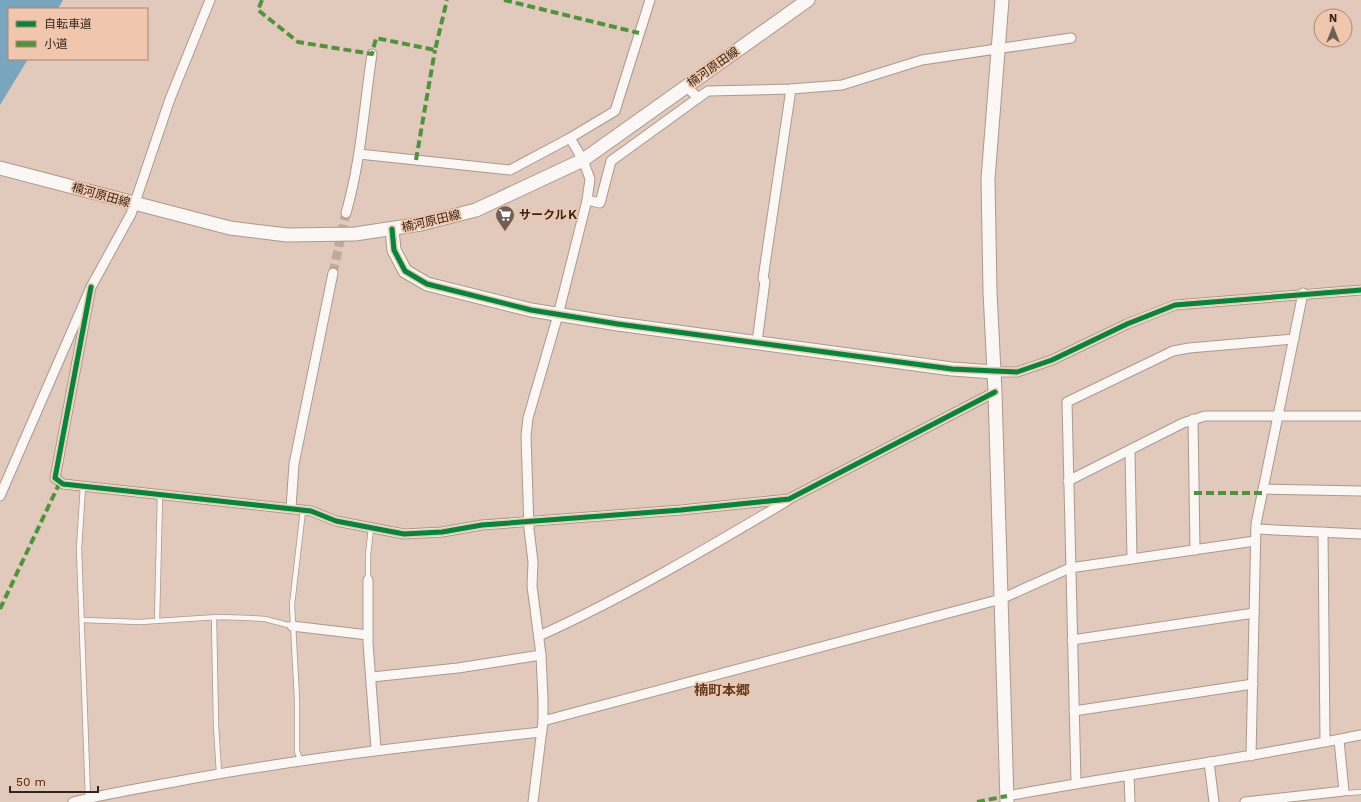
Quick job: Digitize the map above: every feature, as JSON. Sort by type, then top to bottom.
[{"type":"street","points":[[0,496],[91,287],[131,214],[170,99],[210,0]]},
{"type":"street","points":[[359,154],[510,170],[570,138],[614,111],[650,0]]},
{"type":"street","name":"楠河原田線","points":[[0,168],[134,204],[230,228],[259,233],[319,236],[392,229],[421,224],[476,210],[583,160],[808,0]]},
{"type":"street","points":[[1002,0],[988,179],[990,292],[995,392],[1007,799],[1076,783],[1251,756],[1361,735]]},
{"type":"street","points":[[587,200],[600,203],[611,161],[708,91],[791,89],[842,85],[922,60],[998,50],[1070,38]]},
{"type":"street","points":[[346,213],[359,154],[372,54]]},
{"type":"street","points":[[686,86],[698,98]]},
{"type":"street","points":[[757,342],[765,281],[763,279],[791,89]]},
{"type":"street","points":[[533,802],[544,721],[541,655],[532,586],[533,562],[529,529],[530,521],[526,436],[528,418],[558,315],[587,200],[590,179],[583,160],[570,138]]},
{"type":"street","points":[[392,229],[394,250],[405,271],[427,284],[558,315],[952,369],[994,372],[1017,372],[1052,360],[1134,321],[1175,305],[1361,290]]},
{"type":"street","points":[[291,508],[294,464],[333,273]]},
{"type":"street","points":[[91,287],[55,478],[63,484],[291,508],[330,517],[336,521],[404,534],[442,532],[482,524],[789,499]]},
{"type":"street","points":[[1251,756],[1256,529],[1303,294]]},
{"type":"street","points":[[1076,783],[1067,402],[1173,351],[1189,348],[1294,339]]},
{"type":"street","points":[[539,636],[598,609],[652,580],[789,499],[995,392]]},
{"type":"street","points":[[1068,481],[1193,419],[1205,416],[1361,416]]},
{"type":"street","points":[[1193,419],[1195,550]]},
{"type":"street","points":[[1130,450],[1132,559]]},
{"type":"street","points":[[1263,489],[1361,491]]},
{"type":"street","points":[[1256,529],[1361,534]]},
{"type":"street","points":[[1323,532],[1325,742]]},
{"type":"street","points":[[544,721],[1001,599],[1070,568],[1255,541]]},
{"type":"street","points":[[368,580],[368,635],[376,749]]},
{"type":"street","points":[[1072,640],[1254,613]]},
{"type":"street","points":[[292,626],[368,635]]},
{"type":"street","points":[[372,677],[458,668],[541,655]]},
{"type":"street","points":[[1074,711],[1253,684]]},
{"type":"street","points":[[73,802],[219,773],[301,760],[376,749],[542,732]]},
{"type":"street","points":[[1244,802],[1344,791],[1339,740]]},
{"type":"street","points":[[1209,762],[1214,802]]},
{"type":"street","points":[[1129,776],[1130,802]]},
{"type":"lane","points":[[83,486],[79,549],[88,798]]},
{"type":"lane","points":[[157,621],[160,495]]},
{"type":"lane","points":[[301,760],[298,752],[292,605],[303,510]]},
{"type":"lane","points":[[368,580],[368,555],[371,528]]},
{"type":"lane","points":[[82,620],[157,621],[214,618],[264,619],[292,626]]},
{"type":"lane","points":[[214,618],[216,725],[219,773]]},
{"type":"lane","points":[[1344,791],[1348,793],[1361,792]]},
{"type":"water","points":[[0,0],[63,0],[59,8],[8,8],[8,60],[27,60],[0,105]]},
{"type":"tunnel","points":[[333,273],[346,213]]},
{"type":"marked path","points":[[262,0],[258,10],[298,42],[372,54],[376,38],[435,50],[447,0]]},
{"type":"marked path","points":[[504,0],[639,33]]},
{"type":"marked path","points":[[416,160],[435,50]]},
{"type":"marked path","points":[[0,609],[60,482]]},
{"type":"marked path","points":[[1194,493],[1263,493]]},
{"type":"marked path","points":[[977,802],[1007,796]]},
{"type":"cycle path","points":[[392,229],[394,250],[405,271],[427,284],[531,310],[618,324],[952,369],[1017,372],[1052,360],[1127,324],[1175,305],[1361,290]]},
{"type":"cycle path","points":[[91,287],[55,478],[63,484],[311,511],[336,521],[404,534],[442,532],[482,525],[681,510],[789,499],[995,392]]},
{"type":"place","name":"サークルＫ","points":[[505,232]]},
{"type":"district","name":"楠町本郷","points":[[722,690]]}]
